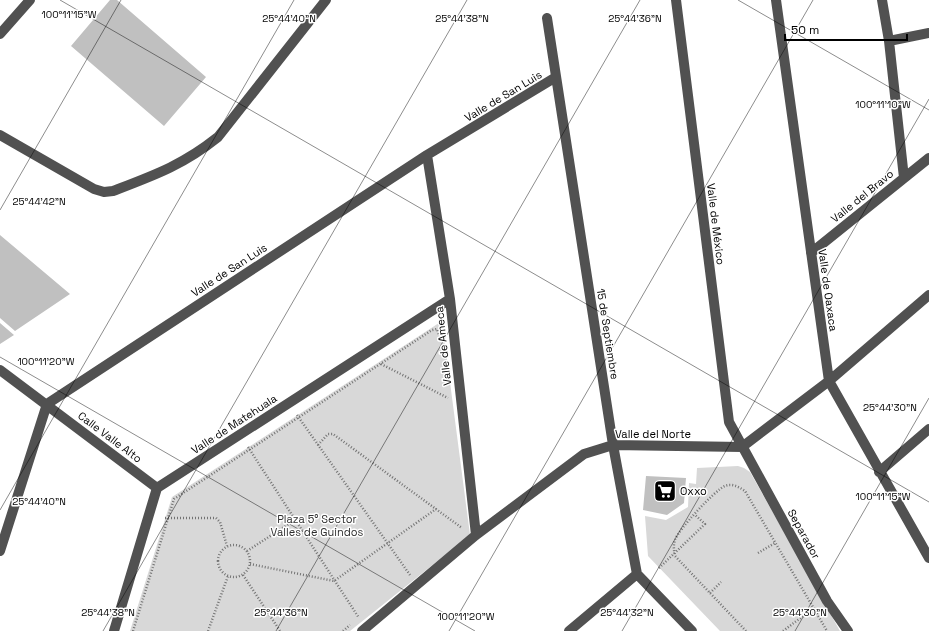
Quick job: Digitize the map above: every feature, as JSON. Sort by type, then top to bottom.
[{"type":"street","points":[[0,34],[30,0]]},
{"type":"street","points":[[0,135],[94,189],[104,192],[113,191],[168,170],[197,154],[218,137],[326,0]]},
{"type":"street","name":"Valle de México","points":[[676,0],[728,422],[742,447]]},
{"type":"street","name":"Valle de Oaxaca","points":[[776,0],[829,380],[879,472],[929,558]]},
{"type":"street","points":[[882,0],[889,41],[904,178]]},
{"type":"street","name":"15 de Septiembre","points":[[547,18],[613,445],[637,574]]},
{"type":"street","points":[[889,41],[929,33]]},
{"type":"street","name":"Valle de San Luis","points":[[47,404],[427,155],[556,77]]},
{"type":"street","name":"Valle de Ameca","points":[[427,155],[450,299],[476,535]]},
{"type":"street","name":"Valle del Bravo","points":[[811,253],[929,158]]},
{"type":"street","points":[[742,447],[829,380],[929,295]]},
{"type":"street","name":"Valle de Matehuala","points":[[157,488],[450,299]]},
{"type":"street","name":"Calle Valle Alto","points":[[0,370],[157,488]]},
{"type":"street","points":[[0,551],[47,404]]},
{"type":"street","points":[[879,472],[929,429]]},
{"type":"street","name":"Valle del Norte","points":[[362,627],[476,535],[577,458],[594,450],[613,445],[742,447]]},
{"type":"street","name":"Separador","points":[[742,447],[827,601],[848,631]]},
{"type":"street","points":[[114,631],[157,488]]},
{"type":"street","points":[[569,631],[637,574],[692,631]]},
{"type":"path","points":[[133,631],[174,499],[432,330],[437,330],[440,340]]},
{"type":"path","points":[[381,364],[448,398]]},
{"type":"path","points":[[447,390],[449,405]]},
{"type":"path","points":[[298,415],[414,580]]},
{"type":"path","points":[[318,445],[328,434],[334,434],[464,530]]},
{"type":"path","points":[[248,447],[362,627]]},
{"type":"path","points":[[746,631],[675,556],[674,548],[676,539],[710,497],[725,486],[732,485],[745,491],[827,631]]},
{"type":"path","points":[[250,564],[334,581],[436,509]]},
{"type":"path","points":[[659,568],[705,524],[695,515]]},
{"type":"path","points":[[165,518],[216,518],[220,522],[227,546]]},
{"type":"path","points":[[247,551],[295,520]]},
{"type":"path","points":[[758,553],[775,543]]},
{"type":"path","points":[[236,544],[247,551],[250,564],[243,574],[236,577],[228,576],[220,571],[217,560],[220,552],[227,546],[236,544]]},
{"type":"path","points":[[243,574],[280,631]]},
{"type":"path","points":[[406,580],[412,575]]},
{"type":"path","points":[[208,631],[228,576]]},
{"type":"path","points":[[710,593],[720,582]]},
{"type":"path","points":[[782,631],[814,608]]},
{"type":"path","points":[[343,631],[360,617]]},
{"type":"green space","name":"Plaza 5° Sector Valles de Guindos","points":[[442,321],[470,535],[350,631],[130,631],[172,497]]},
{"type":"green space","points":[[738,466],[750,472],[840,631],[720,631],[648,556],[645,516],[666,520],[688,507],[689,483],[696,484],[697,468]]},
{"type":"building","points":[[110,0],[117,0],[206,77],[164,126],[71,46]]},
{"type":"building","points":[[0,235],[70,294],[15,331],[0,318]]},
{"type":"building","points":[[0,323],[14,335],[0,344]]},
{"type":"building","name":"Oxxo","points":[[646,476],[686,478],[684,503],[667,515],[643,510]]},
{"type":"place","name":"Oxxo","points":[[665,491]]}]
